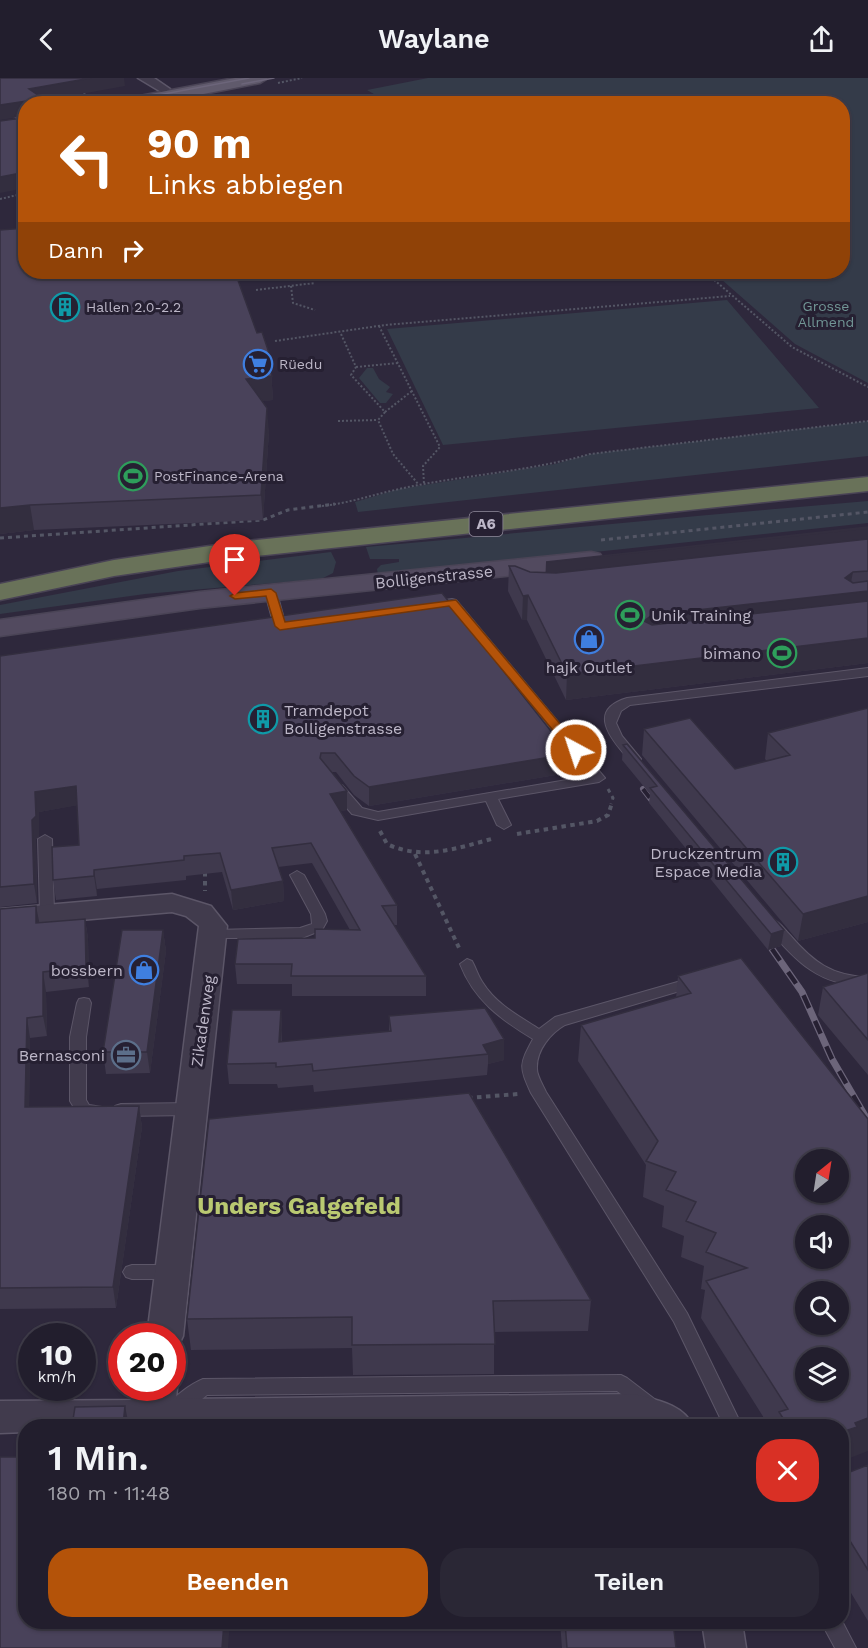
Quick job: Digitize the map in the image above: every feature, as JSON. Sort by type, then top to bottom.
[{"type":"highway","name":"A6","points":[[0,576],[106,555],[235,537],[868,471]]},
{"type":"highway","name":"A6","points":[[0,592],[114,568],[237,550],[868,484]]},
{"type":"main road","points":[[166,96],[260,78]]},
{"type":"main road","name":"Bolligenstrasse","points":[[0,628],[271,593],[507,575],[610,549]]},
{"type":"street","points":[[145,78],[163,89]]},
{"type":"street","points":[[0,918],[164,903],[183,904],[198,910],[210,921],[214,935]]},
{"type":"street","name":"Zikadenweg","points":[[167,1323],[191,1109],[214,935]]},
{"type":"street","points":[[0,1417],[160,1406],[334,1419]]},
{"type":"street","points":[[376,1419],[634,1410],[662,1419]]},
{"type":"street","points":[[723,1629],[726,1648]]},
{"type":"lane","points":[[271,593],[280,626]]},
{"type":"lane","points":[[329,776],[351,806],[367,814],[387,815],[600,778],[452,602],[417,607]]},
{"type":"lane","points":[[641,766],[614,734],[609,724],[613,713],[627,702],[868,672]]},
{"type":"lane","points":[[490,797],[504,825]]},
{"type":"lane","points":[[45,839],[47,913]]},
{"type":"lane","points":[[214,935],[302,933],[317,927],[320,921],[318,914],[297,875]]},
{"type":"lane","points":[[760,908],[811,967],[840,980],[868,982]]},
{"type":"lane","points":[[467,964],[482,994],[495,1009],[541,1037]]},
{"type":"lane","points":[[703,979],[560,1021],[541,1037],[531,1059],[530,1071],[540,1093],[681,1318],[730,1419]]},
{"type":"lane","points":[[84,1003],[78,1037],[80,1106],[92,1111],[191,1109]]},
{"type":"lane","points":[[132,1272],[174,1272]]},
{"type":"lane","points":[[160,1406],[203,1387],[621,1383],[666,1419]]},
{"type":"lane","points":[[835,1629],[846,1648]]},
{"type":"path","points":[[75,88],[88,96]]},
{"type":"path","points":[[0,198],[18,195]]},
{"type":"path","points":[[712,279],[792,347],[868,387]]},
{"type":"path","points":[[256,290],[315,283]]},
{"type":"path","points":[[291,286],[293,303],[315,310]]},
{"type":"path","points":[[275,341],[342,334],[379,326],[730,296]]},
{"type":"path","points":[[379,326],[440,447],[423,466],[421,484]]},
{"type":"path","points":[[342,334],[356,367]]},
{"type":"path","points":[[356,367],[398,363]]},
{"type":"path","points":[[356,367],[351,375],[385,412]]},
{"type":"path","points":[[338,421],[378,420],[404,394],[412,391]]},
{"type":"path","points":[[378,420],[393,454],[421,484]]},
{"type":"path","points":[[0,538],[263,520],[288,510],[355,502],[421,484],[514,471],[590,454],[868,421]]},
{"type":"path","points":[[610,549],[868,512]]},
{"type":"path","points":[[415,854],[467,964]]},
{"type":"path","points":[[198,910],[205,903],[205,866]]},
{"type":"path","points":[[458,1099],[540,1093]]},
{"type":"green space","name":"Grosse Allmend","points":[[428,78],[868,78],[868,383],[795,344],[721,279],[850,279],[850,96],[377,96],[367,90]]},
{"type":"green space","points":[[727,300],[819,408],[443,445],[387,329]]},
{"type":"green space","points":[[367,368],[373,368],[379,379],[390,387],[386,392],[393,394],[386,403],[380,403],[359,378]]},
{"type":"green space","points":[[868,421],[868,456],[358,512],[355,502],[399,489],[555,464],[590,454]]},
{"type":"green space","points":[[868,501],[868,523],[378,575],[377,569],[381,565],[399,562],[399,559],[370,559],[366,547],[742,512]]},
{"type":"green space","points":[[331,552],[336,562],[333,573],[321,579],[145,594],[0,614],[0,605],[178,571]]},
{"type":"building","points":[[0,78],[91,78],[29,89],[39,96],[18,96],[18,102],[0,105]]},
{"type":"building","points":[[18,115],[18,174],[0,177],[0,121],[15,119],[13,117]]},
{"type":"building","points":[[18,229],[18,279],[238,279],[257,333],[262,332],[270,356],[265,357],[272,376],[246,379],[267,408],[261,495],[0,508],[0,230]]},
{"type":"building","points":[[868,527],[868,528],[546,562]]},
{"type":"building","points":[[868,539],[868,571],[853,572],[845,578],[853,583],[868,581],[868,591],[652,615],[644,621],[652,625],[868,601],[868,638],[567,674],[528,595],[523,596],[509,566],[530,572],[556,573]]},
{"type":"building","name":"Tramdepot Bolligenstrasse","points":[[442,593],[569,754],[369,787],[354,776],[335,753],[321,753],[320,758],[347,791],[330,794],[397,905],[382,906],[426,976],[291,976],[292,964],[235,964],[238,939],[315,938],[315,929],[360,930],[311,843],[272,848],[283,881],[231,890],[220,853],[184,856],[184,860],[94,870],[94,876],[53,880],[52,847],[79,845],[76,786],[35,792],[36,816],[32,820],[34,884],[0,887],[0,656]]},
{"type":"building","name":"Druckzentrum Espace Media","points":[[868,708],[868,896],[803,914],[644,729],[690,718],[735,769],[790,755],[768,733]]},
{"type":"building","points":[[627,744],[784,930],[771,934],[650,788],[657,786],[623,745]]},
{"type":"building","points":[[36,906],[36,923],[85,919],[86,967],[43,972],[43,1016],[27,1018],[25,1107],[139,1106],[113,1287],[0,1288],[0,909]]},
{"type":"building","points":[[122,930],[163,930],[147,1052],[103,1052]]},
{"type":"building","points":[[741,958],[868,1119],[868,1418],[855,1423],[857,1427],[849,1430],[849,1419],[784,1419],[779,1412],[788,1409],[706,1281],[747,1268],[706,1252],[716,1233],[686,1221],[696,1202],[666,1190],[676,1172],[646,1161],[658,1141],[581,1025],[691,993],[678,976]]},
{"type":"building","points":[[868,973],[868,1040],[823,987]]},
{"type":"building","points":[[485,1008],[504,1039],[483,1045],[488,1054],[313,1071],[312,1064],[276,1067],[276,1063],[227,1064],[232,1010],[281,1010],[279,1042],[391,1031],[389,1016]]},
{"type":"building","points":[[469,1093],[591,1300],[493,1301],[495,1344],[352,1345],[352,1317],[187,1319],[209,1119]]},
{"type":"building","points":[[125,1406],[124,1419],[73,1419],[75,1407]]},
{"type":"building","points":[[0,1457],[18,1457],[18,1629],[223,1629],[222,1648],[0,1648]]},
{"type":"building","points":[[868,1465],[868,1570],[849,1539],[849,1472]]},
{"type":"building","points":[[566,1629],[674,1629],[676,1648],[567,1648]]},
{"type":"tram line","points":[[153,96],[249,78]]},
{"type":"tram line","points":[[242,84],[274,78]]},
{"type":"railway","points":[[643,789],[653,802]]},
{"type":"railway","points":[[772,949],[802,992],[832,1059],[868,1121]]},
{"type":"place","name":"Hallen 2.0-2.2","points":[[65,307]]},
{"type":"place","name":"Rüedu","points":[[258,364]]},
{"type":"place","name":"PostFinance-Arena","points":[[133,476]]},
{"type":"place","name":"Unik Training","points":[[630,615]]},
{"type":"place","name":"hajk Outlet","points":[[589,639]]},
{"type":"place","name":"bimano","points":[[782,653]]},
{"type":"place","name":"Tramdepot Bolligenstrasse","points":[[263,719]]},
{"type":"place","name":"Druckzentrum Espace Media","points":[[783,862]]},
{"type":"place","name":"bossbern","points":[[144,970]]},
{"type":"place","name":"Bernasconi","points":[[126,1055]]},
{"type":"district","name":"Unders Galgefeld","points":[[299,1206]]},
{"type":"route","points":[[235,596],[271,593],[280,626],[452,602],[576,750]]}]
